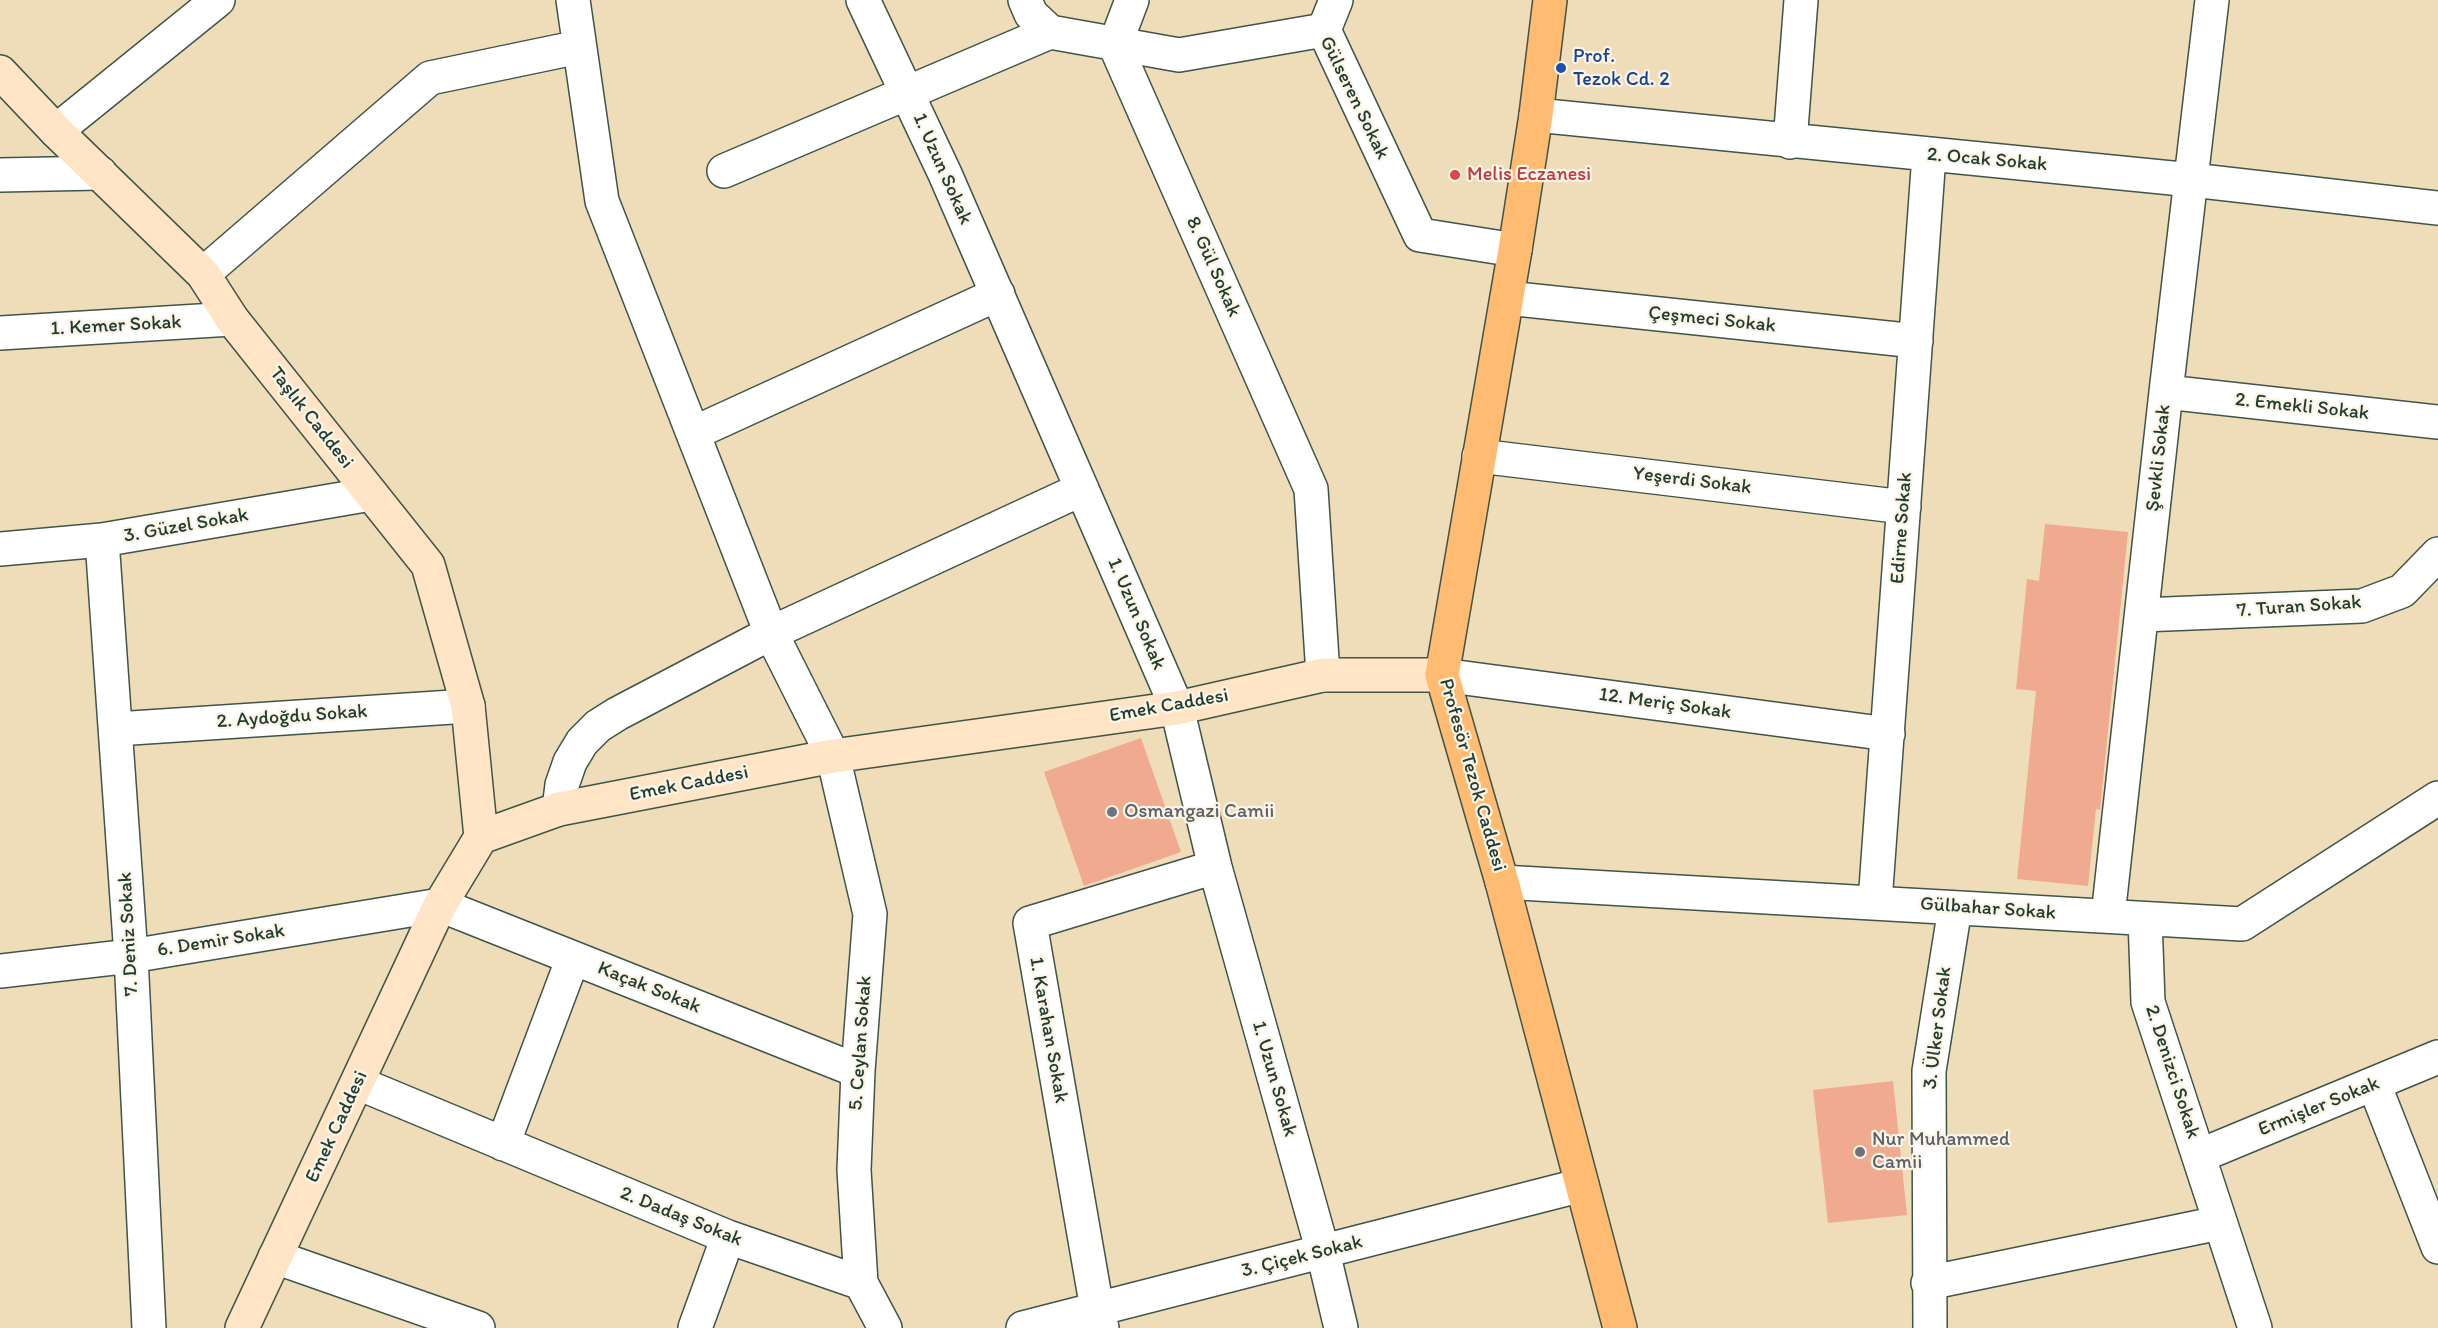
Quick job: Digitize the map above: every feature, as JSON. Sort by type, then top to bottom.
[{"type":"main road","name":"Profesör Tezok Caddesi","points":[[1550,0],[1536,115],[1515,250],[1442,675],[1502,882],[1620,1328]]},
{"type":"street","points":[[56,131],[218,0]]},
{"type":"street","name":"5. Ceylan Sokak","points":[[573,0],[602,201],[771,633],[833,756],[870,914],[858,1071],[854,1170],[861,1283],[885,1328]]},
{"type":"street","name":"1. Uzun Sokak","points":[[863,0],[998,294],[1177,708],[1215,867],[1323,1252],[1341,1328]]},
{"type":"street","points":[[724,171],[1050,32],[1031,15],[1025,0]]},
{"type":"street","points":[[1115,45],[1132,0]]},
{"type":"street","points":[[1324,30],[1336,0]]},
{"type":"street","points":[[1790,142],[1801,0]]},
{"type":"street","name":"Şevkli Sokak","points":[[2108,916],[2212,0]]},
{"type":"street","name":"Gülseren Sokak","points":[[1050,32],[1179,55],[1324,30],[1420,235],[1515,250]]},
{"type":"street","name":"8. Gül Sokak","points":[[1115,45],[1311,489],[1323,675]]},
{"type":"street","points":[[203,274],[429,78],[579,47]]},
{"type":"street","name":"Taşlık Caddesi","points":[[0,72],[56,131],[203,274],[232,319],[428,565],[468,706],[481,837]]},
{"type":"street","name":"2. Ocak Sokak","points":[[1536,115],[1790,142],[2192,180],[2438,208]]},
{"type":"street","name":"Edirne Sokak","points":[[1875,902],[1929,155]]},
{"type":"street","points":[[0,175],[100,173]]},
{"type":"street","points":[[694,433],[998,294]]},
{"type":"street","name":"Çeşmeci Sokak","points":[[1507,298],[1916,341]]},
{"type":"street","name":"1. Kemer Sokak","points":[[0,333],[232,319]]},
{"type":"street","name":"2. Emekli Sokak","points":[[2166,392],[2438,422]]},
{"type":"street","name":"Yeşerdi Sokak","points":[[1479,456],[1904,507]]},
{"type":"street","points":[[560,809],[562,785],[570,762],[582,742],[598,726],[617,714],[771,633],[1082,489]]},
{"type":"street","name":"3. Güzel Sokak","points":[[0,549],[102,540],[371,494]]},
{"type":"street","name":"7. Deniz Sokak","points":[[102,540],[131,956],[149,1328]]},
{"type":"street","name":"7. Turan Sokak","points":[[2142,615],[2362,606],[2402,591],[2438,554]]},
{"type":"street","name":"Emek Caddesi","points":[[242,1328],[440,905],[481,837],[560,809],[833,756],[1177,708],[1323,675],[1442,675]]},
{"type":"street","name":"12. Meriç Sokak","points":[[1442,675],[1888,734]]},
{"type":"street","name":"2. Aydoğdu Sokak","points":[[116,729],[468,706]]},
{"type":"street","name":"Gülbahar Sokak","points":[[1502,882],[2242,924],[2438,798]]},
{"type":"street","name":"1. Karahan Sokak","points":[[1100,1318],[1030,923],[1215,867]]},
{"type":"street","name":"6. Demir Sokak","points":[[0,970],[131,956],[440,905]]},
{"type":"street","name":"Kaçak Sokak","points":[[440,905],[858,1071]]},
{"type":"street","name":"3. Ülker Sokak","points":[[1930,1328],[1928,1283],[1929,1071],[1955,908]]},
{"type":"street","name":"2. Denizci Sokak","points":[[2145,919],[2148,1002],[2254,1328]]},
{"type":"street","points":[[503,1144],[573,958]]},
{"type":"street","name":"Ermişler Sokak","points":[[2199,1156],[2438,1057]]},
{"type":"street","name":"2. Dadaş Sokak","points":[[358,1083],[728,1237],[861,1283]]},
{"type":"street","points":[[2374,1084],[2438,1247]]},
{"type":"street","name":"3. Çiçek Sokak","points":[[1023,1328],[1100,1318],[1323,1252],[1582,1185]]},
{"type":"street","points":[[1928,1283],[2219,1223]]},
{"type":"street","points":[[695,1328],[728,1237]]},
{"type":"street","points":[[275,1257],[478,1328]]},
{"type":"building","points":[[2045,524],[2128,532],[2100,810],[2096,809],[2088,886],[2017,879],[2036,691],[2016,689],[2027,579],[2039,581]]},
{"type":"building","name":"Osmangazi Camii","points":[[1141,738],[1181,852],[1084,886],[1044,772]]},
{"type":"building","name":"Nur Muhammed Camii","points":[[1893,1081],[1907,1215],[1828,1223],[1813,1090]]},
{"type":"place","name":"Prof. Tezok Cd. 2","points":[[1561,68]]},
{"type":"place","name":"Melis Eczanesi","points":[[1455,175]]},
{"type":"place","name":"Osmangazi Camii","points":[[1112,812]]},
{"type":"place","name":"Nur Muhammed Camii","points":[[1860,1152]]}]
